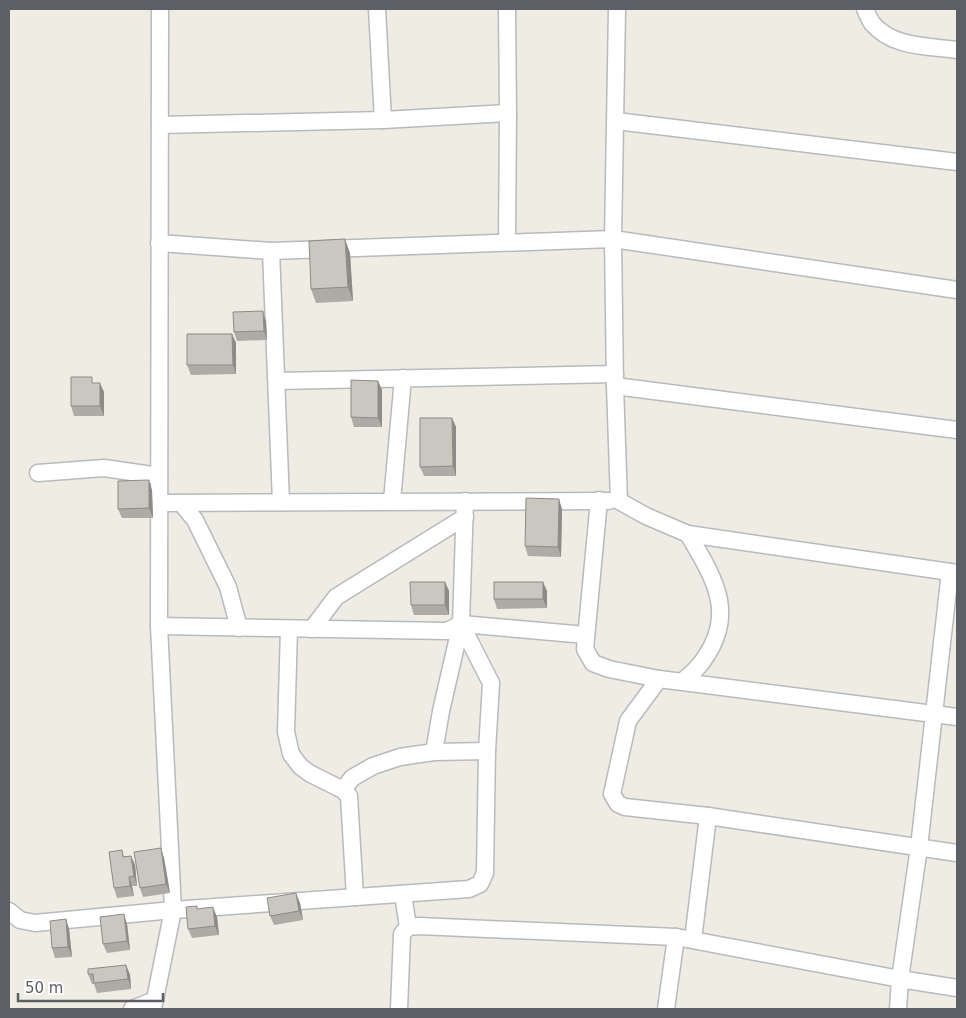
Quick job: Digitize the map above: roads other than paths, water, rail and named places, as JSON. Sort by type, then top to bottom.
[{"type":"street","points":[[132,1009],[154,1004],[173,910],[159,626],[160,9]]},
{"type":"street","points":[[377,9],[384,120]]},
{"type":"street","points":[[507,9],[507,242]]},
{"type":"street","points":[[617,9],[613,239],[619,502]]},
{"type":"street","points":[[865,9],[872,22],[884,35],[890,38],[903,43],[957,50]]},
{"type":"street","points":[[160,125],[384,120],[508,113]]},
{"type":"street","points":[[616,120],[957,162]]},
{"type":"street","points":[[159,243],[271,251],[613,239],[957,290]]},
{"type":"street","points":[[271,251],[281,502]]},
{"type":"street","points":[[392,501],[403,378]]},
{"type":"street","points":[[277,380],[403,378],[615,380],[957,430]]},
{"type":"street","points":[[38,473],[104,468],[159,476]]},
{"type":"street","points":[[159,503],[392,501],[465,509],[599,500],[619,502],[688,534],[953,573],[900,979],[898,1009]]},
{"type":"street","points":[[599,500],[585,649],[593,662],[609,669],[659,679],[957,717]]},
{"type":"street","points":[[181,503],[195,520],[228,587],[239,628]]},
{"type":"street","points":[[434,752],[441,711],[461,624],[465,509]]},
{"type":"street","points":[[312,629],[336,597],[465,509]]},
{"type":"street","points":[[683,681],[702,663],[714,643],[721,622],[720,597],[707,566],[688,534]]},
{"type":"street","points":[[159,626],[447,632],[461,624],[586,635]]},
{"type":"street","points":[[9,911],[20,920],[35,923],[173,910],[468,889],[480,884],[485,873],[487,751],[491,683],[461,624]]},
{"type":"street","points":[[290,629],[286,732],[291,754],[300,766],[309,773],[343,790],[349,796],[355,897]]},
{"type":"street","points":[[659,679],[628,721],[612,794],[618,804],[625,807],[708,816],[957,853]]},
{"type":"street","points":[[343,790],[352,778],[373,766],[400,757],[434,752],[487,751]]},
{"type":"street","points":[[693,940],[708,816]]},
{"type":"street","points":[[399,1009],[402,934],[408,927],[403,894]]},
{"type":"street","points":[[408,927],[676,937],[957,988]]},
{"type":"street","points":[[666,1009],[676,937]]}]
